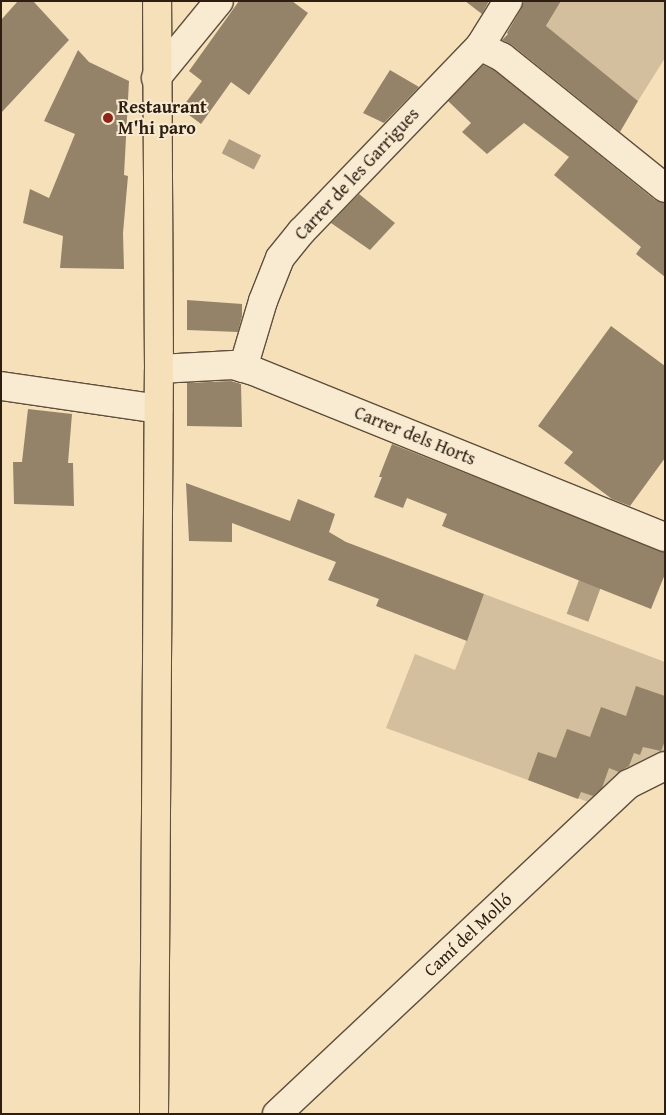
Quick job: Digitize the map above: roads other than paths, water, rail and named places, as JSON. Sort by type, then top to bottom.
[{"type":"main road","points":[[154,1114],[159,369],[157,1]]},
{"type":"street","points":[[156,78],[219,1]]},
{"type":"street","name":"Carrer de les Garrigues","points":[[243,368],[263,301],[280,258],[302,230],[480,46],[508,1]]},
{"type":"street","points":[[480,46],[502,57],[665,188]]},
{"type":"street","name":"Carrer dels Horts","points":[[159,369],[233,365],[243,368],[665,537]]},
{"type":"street","points":[[1,386],[158,409]]},
{"type":"street","name":"Camí del Molló","points":[[277,1114],[629,784],[665,766]]},
{"type":"place","name":"Restaurant M'hi paro","points":[[108,118]]}]
